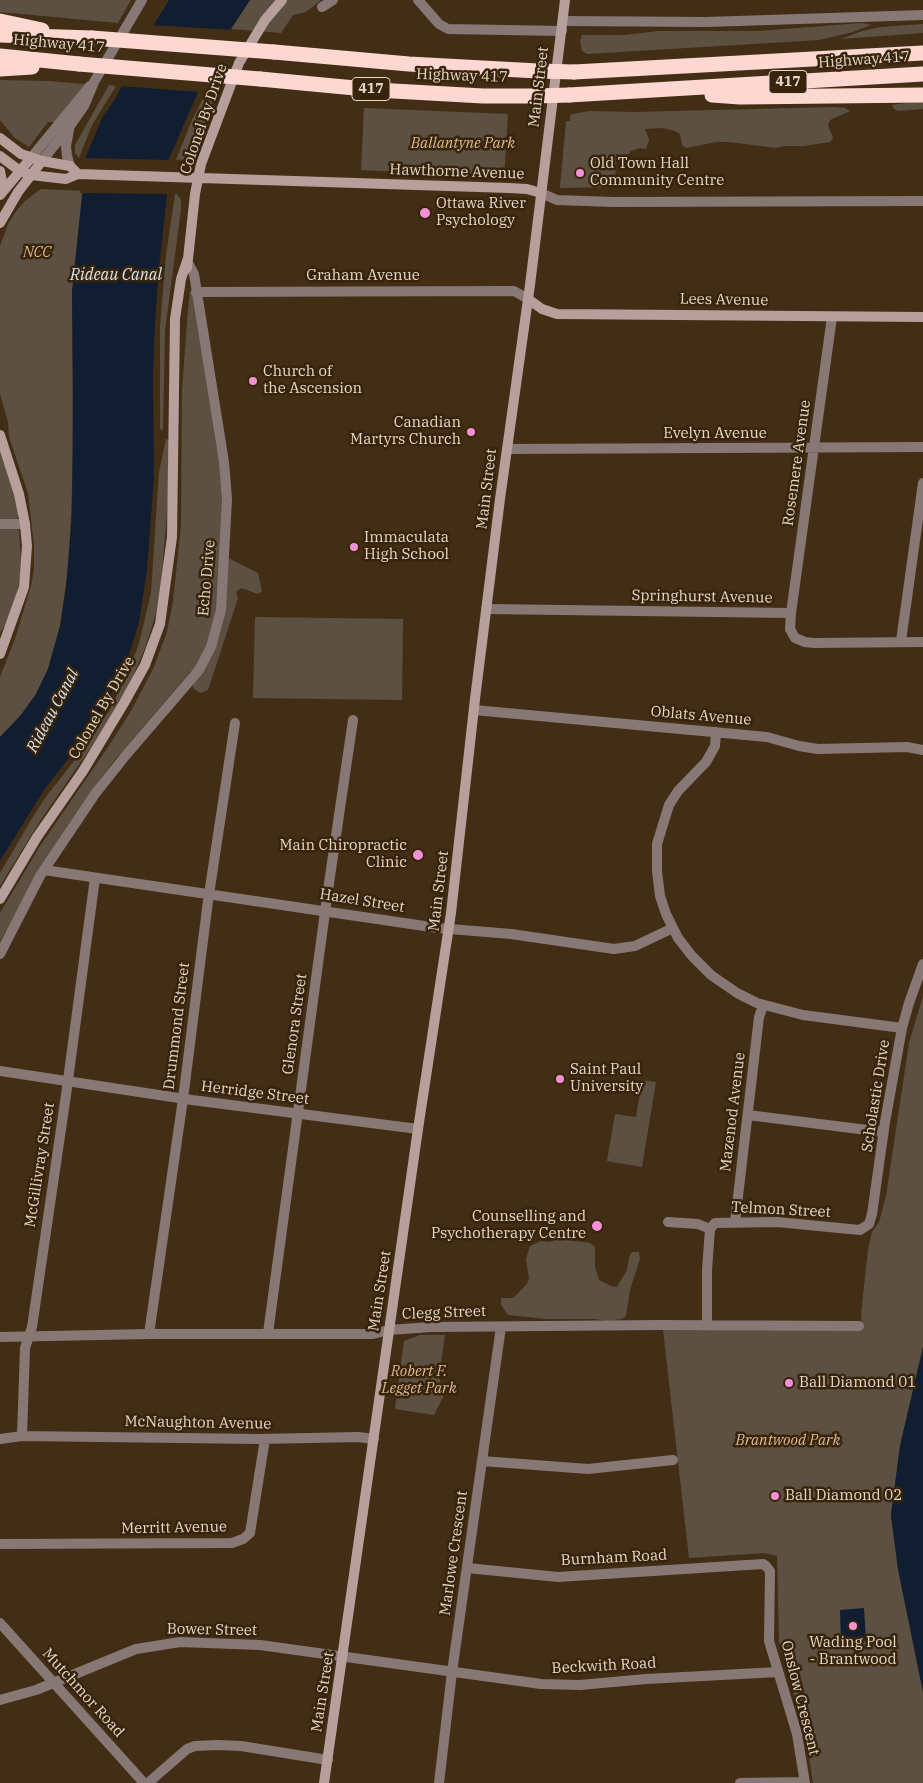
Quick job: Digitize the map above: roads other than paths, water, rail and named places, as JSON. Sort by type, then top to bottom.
[{"type":"highway","points":[[0,21],[72,36]]},
{"type":"highway","name":"417","points":[[0,35],[72,36],[409,64],[574,72],[923,53]]},
{"type":"highway","name":"Highway 417","points":[[0,56],[376,90],[483,96],[569,95],[653,91],[923,74]]},
{"type":"highway","points":[[0,69],[79,64]]},
{"type":"highway","points":[[653,91],[740,97],[923,95]]},
{"type":"main road","name":"Colonel By Drive","points":[[0,899],[37,837],[83,771],[124,703],[145,665],[160,624],[172,537],[175,319],[181,279],[187,261],[198,178],[201,164],[238,63],[265,20],[282,0]]},
{"type":"main road","name":"Main Street","points":[[324,1783],[418,1129],[449,929],[486,609],[528,299],[565,0]]},
{"type":"main road","points":[[0,138],[21,154],[42,161],[70,166],[78,174]]},
{"type":"main road","name":"Hawthorne Avenue","points":[[0,156],[20,171],[31,175],[66,179],[78,174],[509,188],[527,189],[541,193]]},
{"type":"main road","points":[[0,195],[31,158]]},
{"type":"main road","points":[[0,223],[18,192],[42,161]]},
{"type":"main road","points":[[0,171],[2,181],[0,191]]},
{"type":"main road","name":"Lees Avenue","points":[[528,299],[542,309],[557,314],[923,317]]},
{"type":"main road","points":[[0,435],[19,494],[27,546],[24,587],[1,649]]},
{"type":"street","points":[[31,158],[94,82],[142,0]]},
{"type":"street","points":[[322,8],[333,0]]},
{"type":"street","points":[[418,0],[439,24],[448,29],[923,15]]},
{"type":"street","points":[[42,161],[70,126],[91,93],[94,82]]},
{"type":"street","points":[[70,126],[66,146],[66,156],[70,166]]},
{"type":"street","name":"Hawthorne Avenue","points":[[541,193],[557,200],[613,202],[923,201]]},
{"type":"street","name":"Echo Drive","points":[[0,954],[44,870],[95,794],[199,670],[211,647],[221,610],[227,507],[219,426],[194,274],[187,261]]},
{"type":"street","name":"Graham Avenue","points":[[196,292],[508,290],[517,292],[528,299]]},
{"type":"street","name":"Rosemere Avenue","points":[[791,613],[832,317]]},
{"type":"street","name":"Evelyn Avenue","points":[[507,449],[923,447]]},
{"type":"street","points":[[901,642],[923,483]]},
{"type":"street","points":[[0,524],[25,524]]},
{"type":"street","name":"Springhurst Avenue","points":[[486,609],[791,613],[790,630],[795,638],[805,642],[923,642]]},
{"type":"street","name":"Oblats Avenue","points":[[474,710],[767,737],[818,749],[907,747],[923,750]]},
{"type":"street","name":"Glenora Street","points":[[268,1334],[325,911],[353,720]]},
{"type":"street","name":"Drummond Street","points":[[149,1334],[183,1099],[209,894],[235,723]]},
{"type":"street","points":[[716,732],[715,746],[710,755],[673,798],[660,830],[657,844],[657,871],[660,896],[673,928],[692,956],[711,975],[737,993],[764,1006],[803,1015],[902,1028]]},
{"type":"street","name":"Hazel Street","points":[[44,870],[449,929],[511,934],[614,949],[635,946],[673,928]]},
{"type":"street","name":"McGillivray Street","points":[[22,1436],[25,1348],[29,1336],[68,1082],[95,878]]},
{"type":"street","name":"Scholastic Drive","points":[[860,1230],[868,1224],[872,1214],[902,1028],[923,964]]},
{"type":"street","name":"Mazenod Avenue","points":[[735,1222],[760,1017],[764,1006]]},
{"type":"street","name":"Herridge Street","points":[[0,1071],[183,1099],[418,1129]]},
{"type":"street","points":[[748,1115],[884,1132]]},
{"type":"street","points":[[668,1222],[698,1224],[710,1229],[707,1270],[707,1325]]},
{"type":"street","name":"Telmon Street","points":[[710,1229],[715,1223],[777,1222],[860,1230]]},
{"type":"street","name":"Clegg Street","points":[[0,1337],[149,1334],[373,1334],[389,1330],[431,1327],[501,1326],[859,1326]]},
{"type":"street","name":"Marlowe Crescent","points":[[439,1783],[452,1672],[501,1326]]},
{"type":"street","points":[[0,1439],[22,1436]]},
{"type":"street","name":"McNaughton Avenue","points":[[22,1436],[265,1439],[374,1438]]},
{"type":"street","name":"Merritt Avenue","points":[[0,1544],[232,1543],[243,1539],[250,1533],[265,1439]]},
{"type":"street","points":[[482,1461],[588,1469],[673,1460]]},
{"type":"street","name":"Burnham Road","points":[[467,1568],[558,1577],[763,1564]]},
{"type":"street","name":"Onslow Crescent","points":[[763,1564],[770,1571],[769,1641],[796,1734],[805,1782]]},
{"type":"street","name":"Mutchmor Road","points":[[0,1622],[146,1783]]},
{"type":"street","name":"Bower Street","points":[[0,1700],[36,1690],[136,1649],[180,1642],[260,1645],[343,1657]]},
{"type":"street","name":"Beckwith Road","points":[[343,1657],[541,1684],[580,1685],[674,1677],[778,1672]]},
{"type":"street","points":[[146,1783],[187,1749],[194,1746],[241,1746],[328,1760]]},
{"type":"street","points":[[740,1783],[805,1782]]},
{"type":"water","name":"Rideau Canal","points":[[169,0],[250,0],[231,29],[199,90],[168,161],[167,195],[155,323],[153,374],[154,478],[147,570],[139,622],[128,658],[102,713],[44,790],[0,861],[0,737],[21,715],[36,694],[48,669],[60,626],[66,587],[72,514],[72,292],[86,156],[102,118],[115,99]]},
{"type":"water","points":[[923,1347],[923,1692],[898,1569],[891,1515],[900,1446]]},
{"type":"water","name":"Wading Pool - Brantwood","points":[[864,1608],[866,1641],[841,1643],[840,1610]]},
{"type":"place","name":"Old Town Hall Community Centre","points":[[580,173]]},
{"type":"place","name":"Ottawa River Psychology","points":[[425,213]]},
{"type":"place","name":"Church of the Ascension","points":[[253,381]]},
{"type":"place","name":"Canadian Martyrs Church","points":[[471,432]]},
{"type":"place","name":"Immaculata High School","points":[[354,547]]},
{"type":"place","name":"Main Chiropractic Clinic","points":[[418,855]]},
{"type":"place","name":"Saint Paul University","points":[[560,1079]]},
{"type":"place","name":"Counselling and Psychotherapy Centre","points":[[597,1226]]},
{"type":"place","name":"Ball Diamond 01","points":[[789,1383]]},
{"type":"place","name":"Ball Diamond 02","points":[[775,1496]]},
{"type":"place","name":"Wading Pool - Brantwood","points":[[853,1626]]},
{"type":"park label","name":"Ballantyne Park","points":[[463,144]]},
{"type":"park label","name":"NCC","points":[[37,253]]},
{"type":"park label","name":"Robert F. Legget Park","points":[[419,1380]]},
{"type":"park label","name":"Brantwood Park","points":[[788,1441]]}]
